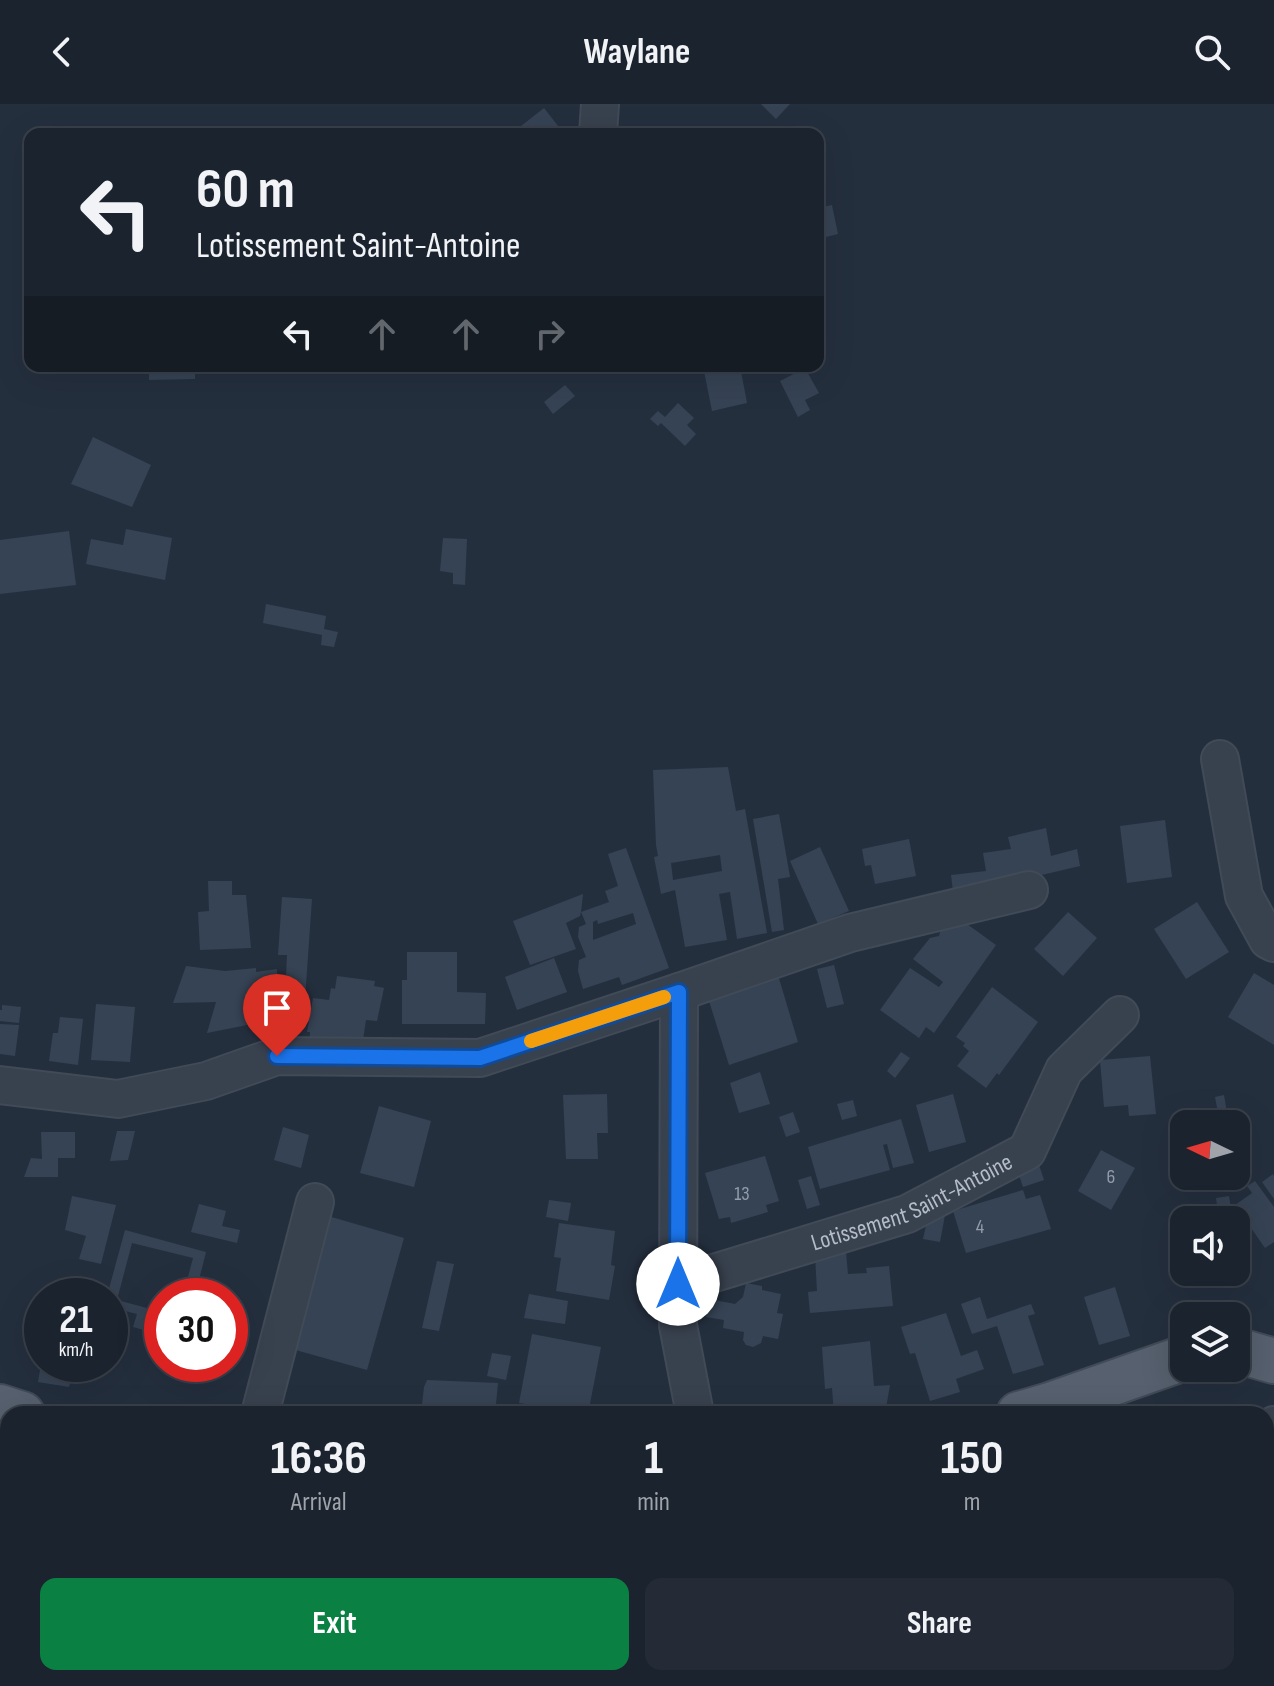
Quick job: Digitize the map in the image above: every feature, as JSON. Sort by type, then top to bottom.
[{"type":"main road","points":[[1250,1336],[1274,1337]]},
{"type":"main road","points":[[1250,1354],[1274,1361]]},
{"type":"main road","points":[[1047,1406],[1170,1362]]},
{"type":"street","points":[[598,128],[600,104]]},
{"type":"street","points":[[1220,759],[1244,896],[1268,940],[1274,943]]},
{"type":"street","points":[[0,1085],[118,1099],[206,1081],[277,1056],[480,1058],[850,933],[1029,890]]},
{"type":"street","points":[[679,992],[678,1325],[693,1406]]},
{"type":"street","name":"Lotissement Saint-Antoine","points":[[678,1284],[907,1214],[1027,1151],[1064,1070],[1120,1015]]},
{"type":"street","points":[[262,1406],[315,1202]]},
{"type":"building","points":[[761,104],[790,104],[776,119]]},
{"type":"building","points":[[544,108],[560,128],[523,128],[521,126]]},
{"type":"building","points":[[832,205],[838,234],[826,237],[824,246],[824,207]]},
{"type":"building","points":[[149,372],[195,372],[195,379],[149,380]]},
{"type":"building","points":[[704,372],[741,372],[747,403],[712,411]]},
{"type":"building","points":[[797,372],[807,372],[819,393],[805,400],[810,410],[798,417],[780,381]]},
{"type":"building","points":[[565,385],[575,396],[553,414],[544,402]]},
{"type":"building","points":[[678,403],[694,418],[687,425],[696,434],[685,446],[661,423],[658,426],[650,419],[658,411],[665,417]]},
{"type":"building","points":[[93,437],[151,465],[132,507],[71,484]]},
{"type":"building","points":[[126,529],[172,538],[165,580],[86,564],[91,539],[123,545]]},
{"type":"building","points":[[69,531],[76,585],[0,594],[0,540]]},
{"type":"building","points":[[443,538],[467,539],[465,585],[453,584],[453,573],[440,571]]},
{"type":"building","points":[[266,604],[326,616],[324,629],[338,632],[334,647],[321,645],[322,635],[263,623]]},
{"type":"building","points":[[728,767],[736,811],[745,809],[767,933],[737,939],[730,892],[719,894],[727,940],[685,947],[675,890],[661,894],[654,857],[658,856],[653,770]],"holes":[[[720,855],[722,871],[673,880],[671,863]]]},
{"type":"building","points":[[779,814],[790,877],[778,879],[784,930],[772,932],[753,819]]},
{"type":"building","points":[[1165,820],[1172,877],[1127,883],[1120,826]]},
{"type":"building","points":[[1046,828],[1051,856],[1077,849],[1080,866],[953,891],[951,875],[986,871],[983,853],[1011,849],[1008,837]]},
{"type":"building","points":[[909,839],[916,876],[875,884],[871,865],[865,866],[862,849]]},
{"type":"building","points":[[820,847],[849,911],[818,924],[790,861]]},
{"type":"building","points":[[626,848],[669,968],[622,985],[619,977],[583,989],[578,971],[579,960],[586,957],[578,937],[579,927],[586,924],[581,912],[609,902],[605,891],[618,886],[608,854]],"holes":[[[633,913],[636,924],[593,940],[593,922],[597,920],[598,924]]]},
{"type":"building","points":[[208,881],[232,881],[232,895],[246,895],[251,948],[200,950],[198,912],[209,911]]},
{"type":"building","points":[[583,894],[580,916],[566,923],[576,949],[530,965],[513,921]]},
{"type":"building","points":[[282,897],[312,899],[305,999],[285,997],[287,955],[278,955]]},
{"type":"building","points":[[1197,902],[1229,952],[1186,979],[1154,929]]},
{"type":"building","points":[[1068,912],[1097,938],[1063,976],[1034,949]]},
{"type":"building","points":[[967,924],[996,945],[934,1033],[926,1027],[919,1038],[880,1010],[910,968],[939,987],[943,982],[913,959],[930,938],[939,936],[941,929]]},
{"type":"building","points":[[407,952],[457,952],[457,992],[486,993],[485,1024],[402,1024],[402,980],[407,980]]},
{"type":"building","points":[[554,958],[567,992],[517,1010],[505,977]]},
{"type":"building","points":[[834,965],[844,1004],[827,1008],[817,969]]},
{"type":"building","points":[[186,966],[225,971],[277,969],[277,992],[262,995],[268,1021],[207,1033],[216,1002],[173,1003]]},
{"type":"building","points":[[1254,973],[1274,985],[1274,1045],[1228,1017]]},
{"type":"building","points":[[778,975],[798,1042],[729,1065],[709,1001]]},
{"type":"building","points":[[337,976],[375,981],[374,986],[384,988],[377,1021],[366,1020],[361,1053],[309,1045],[310,1032],[307,1032],[313,998],[329,1000]]},
{"type":"building","points":[[992,987],[1038,1022],[986,1088],[957,1066],[969,1051],[963,1046],[965,1043],[956,1037]]},
{"type":"building","points":[[96,1004],[135,1007],[130,1062],[91,1060]]},
{"type":"building","points":[[2,1005],[21,1007],[19,1023],[0,1021]]},
{"type":"building","points":[[60,1017],[83,1019],[78,1065],[49,1061],[53,1033],[58,1033]]},
{"type":"building","points":[[0,1024],[19,1025],[15,1056],[0,1054]]},
{"type":"building","points":[[901,1052],[910,1058],[895,1078],[887,1071]]},
{"type":"building","points":[[1150,1056],[1156,1114],[1129,1116],[1128,1105],[1104,1107],[1100,1060]]},
{"type":"building","points":[[760,1072],[770,1104],[739,1113],[730,1083]]},
{"type":"building","points":[[607,1094],[608,1133],[597,1133],[598,1159],[566,1159],[563,1095]]},
{"type":"building","points":[[953,1094],[966,1142],[929,1152],[916,1105]]},
{"type":"building","points":[[1224,1095],[1227,1110],[1217,1110],[1215,1097]]},
{"type":"building","points":[[853,1100],[857,1116],[842,1120],[837,1104]]},
{"type":"building","points":[[379,1106],[431,1121],[414,1187],[360,1173]]},
{"type":"building","points":[[793,1112],[800,1132],[786,1137],[779,1117]]},
{"type":"building","points":[[901,1119],[914,1163],[893,1168],[887,1144],[883,1145],[890,1170],[820,1189],[808,1147]]},
{"type":"building","points":[[283,1127],[309,1135],[301,1168],[274,1160]]},
{"type":"building","points":[[117,1131],[135,1131],[128,1160],[110,1161]]},
{"type":"building","points":[[41,1132],[75,1132],[75,1158],[58,1158],[58,1177],[24,1177],[31,1158],[42,1159]]},
{"type":"building","points":[[1101,1150],[1135,1168],[1111,1210],[1078,1191]]},
{"type":"building","points":[[1035,1153],[1044,1180],[1023,1187],[1014,1160]]},
{"type":"building","points":[[765,1156],[779,1201],[766,1205],[768,1212],[731,1223],[730,1217],[719,1219],[705,1173]]},
{"type":"building","points":[[811,1176],[820,1205],[807,1209],[798,1180]]},
{"type":"building","points":[[1274,1176],[1274,1199],[1262,1182]]},
{"type":"building","points":[[1255,1181],[1274,1207],[1274,1242],[1265,1248],[1250,1226],[1250,1206],[1235,1205],[1252,1193],[1250,1184]]},
{"type":"building","points":[[1023,1190],[1026,1199],[1040,1195],[1051,1229],[966,1253],[953,1211]]},
{"type":"building","points":[[72,1196],[116,1205],[101,1264],[79,1259],[86,1236],[65,1230]]},
{"type":"building","points":[[1229,1196],[1231,1206],[1217,1206],[1216,1198]]},
{"type":"building","points":[[549,1200],[571,1203],[568,1221],[546,1217]]},
{"type":"building","points":[[199,1204],[226,1211],[222,1226],[240,1230],[237,1243],[191,1232]]},
{"type":"building","points":[[929,1212],[945,1215],[940,1242],[923,1239]]},
{"type":"building","points":[[328,1216],[404,1238],[367,1370],[292,1349]]},
{"type":"building","points":[[559,1223],[615,1231],[611,1265],[615,1266],[609,1300],[556,1291],[561,1258],[554,1257]]},
{"type":"building","points":[[125,1230],[206,1252],[200,1278],[188,1278],[193,1258],[132,1243],[123,1278],[112,1278]]},
{"type":"building","points":[[846,1252],[848,1274],[867,1273],[866,1268],[889,1266],[893,1306],[810,1313],[808,1292],[817,1291],[815,1255]]},
{"type":"building","points":[[437,1261],[454,1264],[439,1331],[422,1328]]},
{"type":"building","points":[[746,1283],[781,1294],[777,1313],[783,1314],[778,1339],[763,1336],[761,1343],[753,1347],[746,1345],[744,1332],[723,1328],[724,1320],[706,1317],[709,1299],[735,1304],[743,1297]]},
{"type":"building","points":[[1115,1287],[1130,1336],[1099,1345],[1084,1297]]},
{"type":"building","points":[[529,1294],[568,1301],[565,1324],[524,1318]]},
{"type":"building","points":[[980,1297],[987,1319],[1031,1304],[1035,1314],[1028,1316],[1044,1365],[1013,1374],[997,1326],[972,1334],[961,1304]]},
{"type":"building","points":[[128,1303],[144,1307],[144,1330],[133,1327],[137,1314],[128,1312]]},
{"type":"building","points":[[946,1313],[961,1356],[977,1350],[984,1369],[956,1379],[960,1392],[930,1401],[915,1353],[910,1354],[901,1327]]},
{"type":"building","points":[[532,1334],[601,1347],[590,1406],[519,1403]]},
{"type":"building","points":[[870,1341],[874,1386],[890,1385],[886,1406],[833,1406],[832,1388],[825,1389],[822,1347]]},
{"type":"building","points":[[492,1353],[511,1356],[506,1380],[487,1376]]},
{"type":"building","points":[[427,1380],[498,1383],[496,1406],[422,1406]]},
{"type":"building","points":[[38,1382],[70,1382],[69,1387]]},
{"type":"slow traffic","points":[[531,1041],[664,997]]},
{"type":"route","points":[[277,1056],[480,1058],[679,992],[678,1284]]}]
